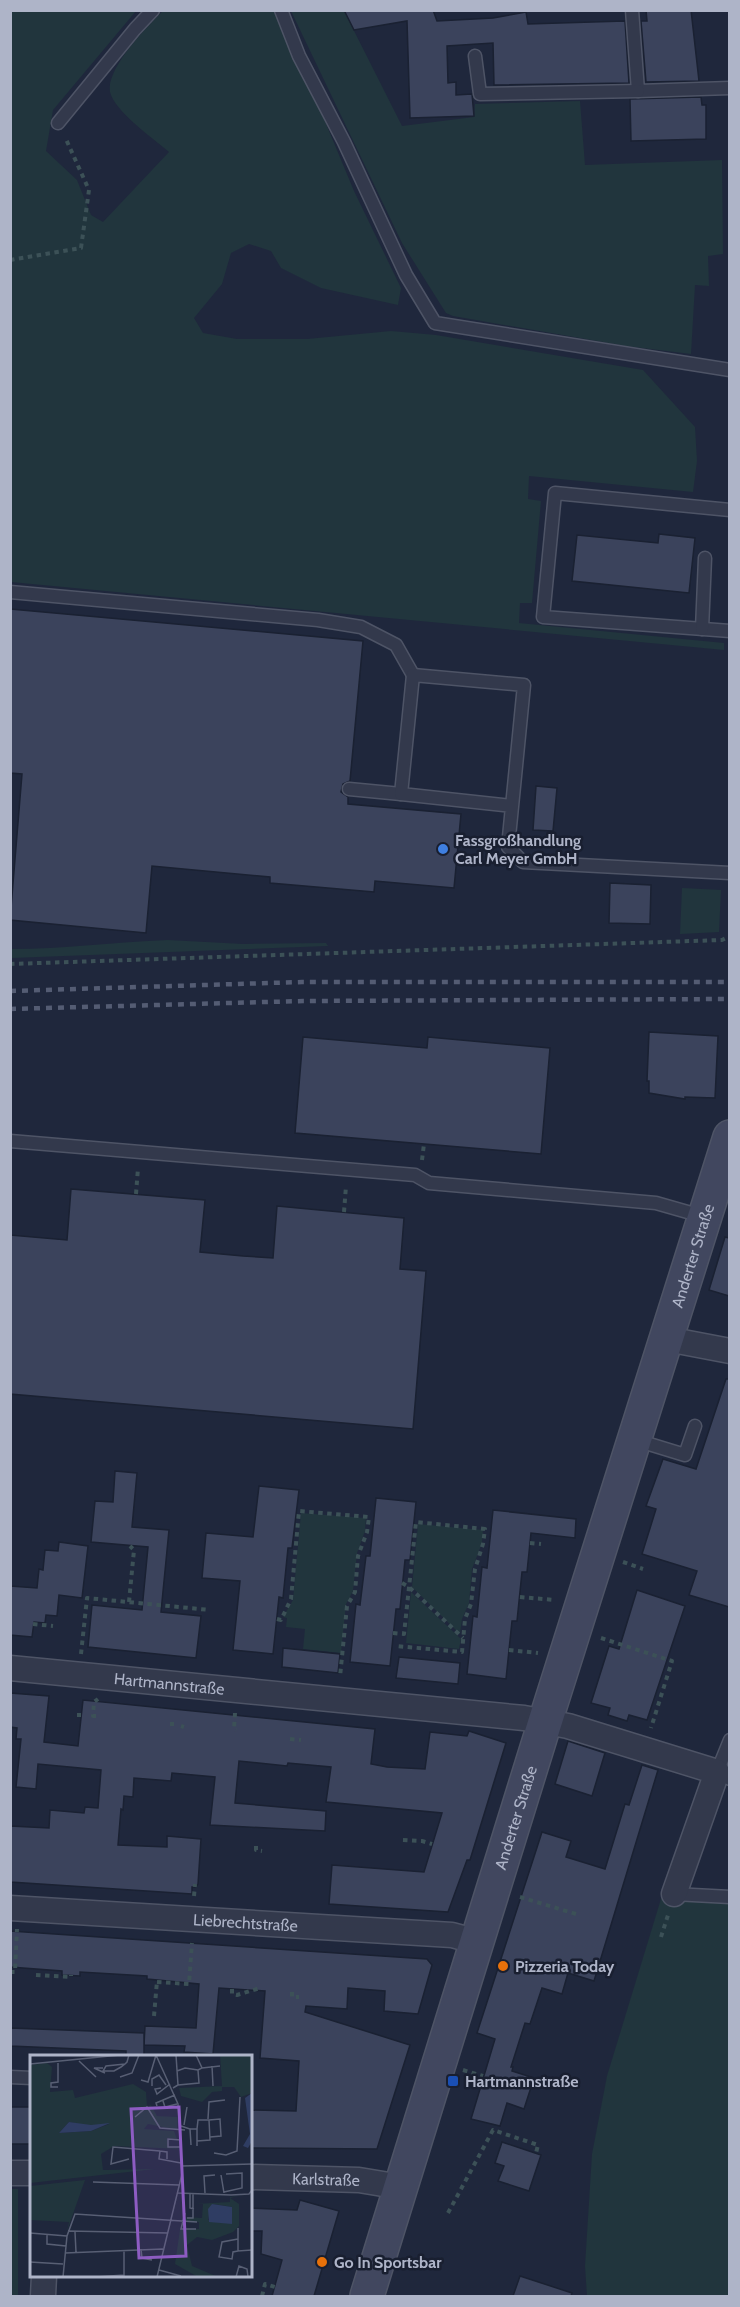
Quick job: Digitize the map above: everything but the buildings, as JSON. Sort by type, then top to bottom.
[{"type":"main road","name":"Anderter Straße","points":[[367,2296],[544,1722],[729,1137]]},
{"type":"street","points":[[667,1339],[729,1351]]},
{"type":"street","name":"Hartmannstraße","points":[[10,1668],[524,1718],[568,1726],[723,1775]]},
{"type":"street","points":[[674,1894],[723,1775]]},
{"type":"street","name":"Liebrechtstraße","points":[[14,1915],[193,1910],[452,1935],[478,1942]]},
{"type":"street","points":[[10,2173],[30,2173]]},
{"type":"street","name":"Karlstraße","points":[[252,2177],[359,2180],[401,2187]]},
{"type":"street","points":[[43,2296],[44,2277]]},
{"type":"lane","points":[[58,123],[135,28],[153,10]]},
{"type":"lane","points":[[281,10],[299,56],[344,142],[406,275],[435,323],[729,370]]},
{"type":"lane","points":[[632,10],[638,91]]},
{"type":"lane","points":[[475,56],[480,94],[729,88]]},
{"type":"lane","points":[[729,510],[555,493],[543,617],[729,631]]},
{"type":"lane","points":[[702,629],[705,558]]},
{"type":"lane","points":[[10,592],[306,619],[361,627],[396,645],[413,675],[401,794]]},
{"type":"lane","points":[[413,675],[524,686],[508,847],[524,862],[729,873]]},
{"type":"lane","points":[[349,789],[512,806]]},
{"type":"lane","points":[[10,1141],[415,1175],[429,1183],[656,1203],[705,1216]]},
{"type":"lane","points":[[635,1439],[686,1455],[695,1426]]},
{"type":"lane","points":[[723,1775],[729,1740]]},
{"type":"lane","points":[[674,1894],[729,1897]]},
{"type":"lane","points":[[10,2077],[30,2078]]},
{"type":"path","points":[[10,260],[81,248],[89,190],[58,123]]},
{"type":"path","points":[[10,964],[722,940],[729,936]]},
{"type":"path","points":[[136,1194],[140,1152]]},
{"type":"path","points":[[344,1212],[348,1170]]},
{"type":"path","points":[[277,1619],[281,1620],[291,1599],[299,1510],[369,1517],[367,1532],[358,1556],[355,1592],[347,1606],[339,1686]]},
{"type":"path","points":[[393,1633],[404,1634],[416,1522],[485,1529],[475,1569],[471,1604],[465,1619],[462,1652],[396,1646]]},
{"type":"path","points":[[530,1543],[541,1544]]},
{"type":"path","points":[[129,1602],[134,1550],[130,1546]]},
{"type":"path","points":[[621,1562],[643,1569]]},
{"type":"path","points":[[285,1569],[293,1570]]},
{"type":"path","points":[[402,1583],[410,1587],[463,1638]]},
{"type":"path","points":[[520,1597],[563,1601]]},
{"type":"path","points":[[81,1657],[87,1598],[210,1610]]},
{"type":"path","points":[[33,1624],[53,1626]]},
{"type":"path","points":[[597,1637],[637,1652],[672,1661],[645,1750]]},
{"type":"path","points":[[509,1650],[546,1654]]},
{"type":"path","points":[[96,1716],[93,1716],[94,1702],[100,1694]]},
{"type":"path","points":[[236,1730],[234,1729],[236,1711],[242,1712]]},
{"type":"path","points":[[290,1739],[301,1740]]},
{"type":"path","points":[[403,1840],[422,1840],[432,1844]]},
{"type":"path","points":[[256,1846],[256,1850],[262,1851]]},
{"type":"path","points":[[154,2016],[157,1981],[189,1984],[195,1884]]},
{"type":"path","points":[[516,1896],[576,1914]]},
{"type":"path","points":[[10,1972],[15,1972],[14,1915]]},
{"type":"path","points":[[36,1975],[71,1977],[71,1975]]},
{"type":"path","points":[[232,1989],[232,1994],[237,1995],[260,1988]]},
{"type":"path","points":[[292,1992],[292,1997],[299,1997]]},
{"type":"path","points":[[462,2070],[483,2076]]},
{"type":"path","points":[[448,2213],[493,2130],[538,2145],[536,2153]]},
{"type":"path","points":[[261,2296],[265,2284],[274,2287]]},
{"type":"shaded area","points":[[10,11],[136,11],[53,110],[46,151],[77,180],[91,215],[103,222],[169,152],[119,108],[110,92],[110,82],[114,71],[138,37],[163,11],[279,11],[354,191],[401,288],[398,305],[321,288],[281,268],[271,251],[249,244],[231,253],[222,284],[194,318],[203,333],[237,339],[307,339],[391,331],[436,335],[643,370],[695,427],[697,461],[693,492],[529,476],[528,499],[541,501],[532,603],[520,603],[519,623],[724,643],[724,650],[11,582]]},
{"type":"shaded area","points":[[291,11],[344,11],[402,126],[474,117],[475,104],[580,101],[585,165],[722,160],[723,254],[708,256],[709,286],[695,285],[691,354],[626,346],[446,313],[402,243]]},
{"type":"shaded area","points":[[682,888],[721,890],[719,932],[680,934]]},
{"type":"shaded area","points":[[168,940],[243,944],[326,943],[328,946],[11,958],[11,949]]},
{"type":"shaded area","points":[[301,1513],[366,1518],[365,1531],[357,1553],[353,1591],[346,1604],[341,1653],[303,1649],[305,1629],[286,1627],[287,1618],[283,1617],[293,1600]]},
{"type":"shaded area","points":[[418,1524],[483,1530],[482,1543],[472,1569],[469,1603],[462,1619],[460,1634],[412,1587]]},
{"type":"shaded area","points":[[411,1592],[461,1639],[459,1649],[406,1643]]},
{"type":"shaded area","points":[[664,1889],[729,1895],[729,2296],[587,2296],[585,2266],[592,2154],[607,2076]]},
{"type":"shaded area","points":[[11,2189],[18,2189],[18,2296],[11,2296]]},
{"type":"railway","points":[[10,991],[302,982],[730,982]]},
{"type":"railway","points":[[10,1009],[303,1001],[730,999]]},
{"type":"place","name":"Fassgroßhandlung Carl Meyer GmbH","points":[[443,849]]},
{"type":"place","name":"Pizzeria Today","points":[[503,1966]]},
{"type":"place","name":"Hartmannstraße","points":[[453,2081]]},
{"type":"place","name":"Go In Sportsbar","points":[[322,2262]]}]
